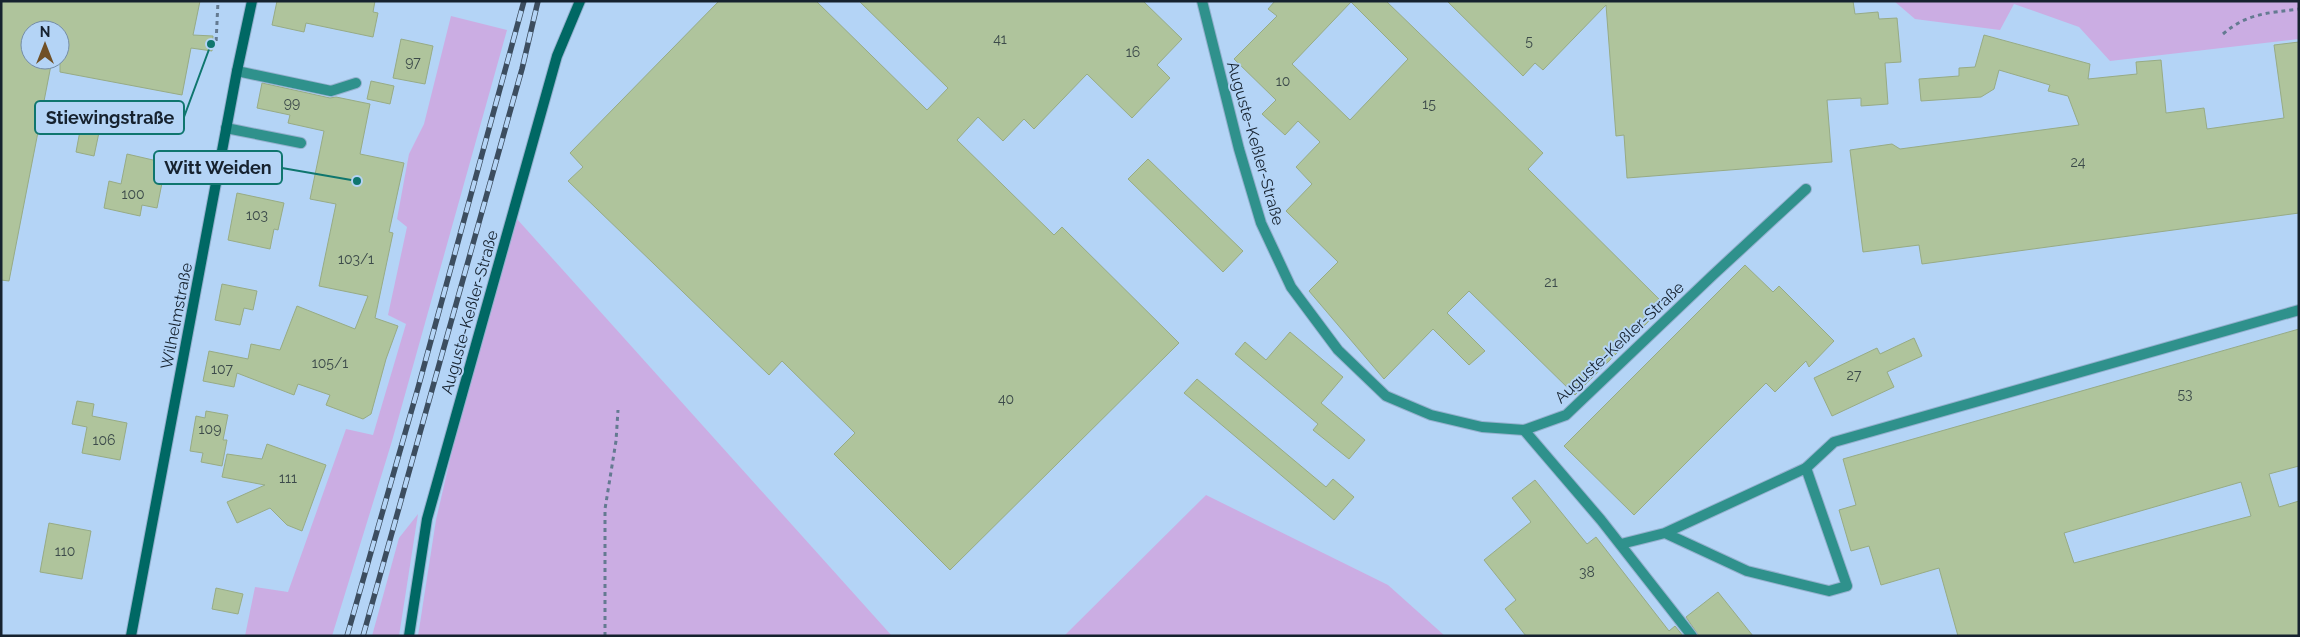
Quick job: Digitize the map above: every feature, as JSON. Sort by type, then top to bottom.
[{"type":"street","name":"Wilhelmstraße","points":[[131,636],[226,128],[252,1]]},
{"type":"street","name":"Auguste-Keßler-Straße","points":[[409,636],[427,519],[557,56],[580,1]]},
{"type":"street","name":"Auguste-Keßler-Straße","points":[[1202,1],[1239,149],[1261,223],[1291,287],[1338,350],[1386,396],[1431,415],[1482,426],[1524,430],[1566,415],[1806,189]]},
{"type":"street","points":[[237,71],[331,91],[356,83]]},
{"type":"street","points":[[226,128],[301,143]]},
{"type":"street","points":[[1620,544],[1665,533],[1806,468],[1834,442],[2299,310]]},
{"type":"street","points":[[1524,430],[1620,544],[1692,636]]},
{"type":"street","points":[[1665,533],[1747,571],[1829,591],[1847,586],[1806,468]]},
{"type":"path","points":[[211,44],[216,44],[218,1]]},
{"type":"path","points":[[2223,34],[2237,22],[2263,14],[2299,9]]},
{"type":"path","points":[[605,636],[605,508],[616,441],[618,410]]},
{"type":"shaded area","points":[[1894,1],[2299,1],[2299,39],[2110,61],[2079,27],[2014,4],[2000,30],[1915,19]]},
{"type":"shaded area","points":[[451,16],[507,30],[392,441],[332,636],[245,636],[255,587],[288,592],[346,429],[373,435],[406,324],[388,315],[407,227],[397,219],[409,154],[424,124]]},
{"type":"shaded area","points":[[517,219],[892,636],[418,636],[436,520],[471,369]]},
{"type":"shaded area","points":[[1206,495],[1388,585],[1445,636],[1064,636]]},
{"type":"shaded area","points":[[418,514],[399,636],[372,636],[399,538]]},
{"type":"building","points":[[1,1],[200,1],[193,35],[213,36],[212,51],[191,48],[182,95],[60,72],[60,70],[70,70],[70,20],[20,20],[20,70],[50,70],[9,281],[1,280]]},
{"type":"building","points":[[277,1],[375,1],[373,12],[378,13],[373,37],[306,23],[304,32],[272,25]]},
{"type":"building","points":[[719,1],[816,1],[927,110],[948,88],[859,1],[1143,1],[1182,39],[1157,65],[1170,78],[1132,118],[1087,74],[1034,129],[1024,119],[1003,141],[978,117],[957,140],[1054,235],[1062,227],[1179,343],[950,570],[834,454],[855,433],[782,361],[769,375],[568,181],[583,167],[570,153]]},
{"type":"building","points":[[1275,1],[1386,1],[1543,153],[1528,169],[1665,305],[1575,395],[1469,291],[1447,313],[1485,351],[1469,365],[1433,329],[1384,379],[1309,291],[1338,262],[1286,211],[1312,184],[1296,167],[1320,142],[1298,121],[1285,135],[1262,114],[1276,100],[1234,59],[1277,16],[1268,9]],"holes":[[[1351,2],[1408,59],[1350,120],[1292,64]]]},
{"type":"building","points":[[1447,1],[1853,1],[1855,14],[1878,12],[1879,19],[1897,18],[1901,62],[1885,63],[1888,104],[1861,106],[1861,98],[1827,100],[1832,162],[1627,178],[1624,135],[1616,136],[1606,5],[1543,70],[1535,63],[1523,76]]},
{"type":"building","points":[[1984,35],[2090,64],[2088,79],[2137,74],[2136,62],[2161,60],[2166,113],[2204,108],[2207,129],[2284,118],[2274,45],[2299,42],[2299,213],[1922,264],[1919,245],[1863,252],[1850,150],[1892,144],[1900,149],[2079,125],[2068,96],[2048,91],[2050,85],[1999,70],[1994,89],[1981,97],[1921,101],[1919,79],[1959,76],[1959,68],[1975,67]]},
{"type":"building","points":[[401,39],[433,46],[425,84],[393,78]]},
{"type":"building","points":[[371,81],[394,86],[390,104],[367,99]]},
{"type":"building","points":[[262,83],[330,98],[336,97],[370,104],[360,154],[404,163],[389,232],[393,233],[375,318],[398,326],[386,359],[371,414],[363,419],[326,405],[330,395],[298,384],[294,395],[237,373],[234,387],[203,381],[209,351],[248,359],[251,344],[280,350],[297,306],[355,329],[368,296],[319,286],[336,204],[310,199],[324,131],[288,123],[290,115],[257,108]]},
{"type":"building","points":[[82,120],[101,123],[94,156],[76,152]]},
{"type":"building","points":[[127,154],[166,163],[157,208],[142,205],[140,216],[104,208],[109,181],[121,184]]},
{"type":"building","points":[[1148,159],[1243,251],[1223,272],[1128,179]]},
{"type":"building","points":[[237,193],[284,203],[278,230],[274,229],[270,249],[228,240]]},
{"type":"building","points":[[1745,265],[1773,292],[1779,286],[1834,341],[1809,367],[1806,361],[1775,392],[1766,383],[1634,515],[1564,446]]},
{"type":"building","points":[[222,284],[257,291],[253,310],[244,308],[240,325],[215,320]]},
{"type":"building","points":[[2299,329],[2299,466],[2269,474],[2279,507],[2299,501],[2299,636],[1958,636],[1939,568],[1881,585],[1869,546],[1851,551],[1839,510],[1856,505],[1843,459]],"holes":[[[2241,482],[2251,516],[2074,563],[2064,533]]]},
{"type":"building","points":[[1290,332],[1343,377],[1321,403],[1365,440],[1349,459],[1313,430],[1318,424],[1235,354],[1245,342],[1266,360]]},
{"type":"building","points":[[1914,338],[1922,356],[1887,372],[1894,387],[1832,416],[1814,378],[1877,348],[1880,354]]},
{"type":"building","points":[[1197,379],[1326,487],[1333,479],[1354,497],[1334,520],[1184,393]]},
{"type":"building","points":[[77,401],[94,404],[92,416],[127,423],[120,460],[82,453],[87,427],[72,424]]},
{"type":"building","points":[[206,411],[228,415],[223,440],[227,440],[222,466],[201,462],[203,453],[190,451],[196,416],[205,418]]},
{"type":"building","points":[[267,444],[326,465],[302,531],[287,525],[270,508],[237,523],[227,502],[265,485],[222,477],[227,454],[262,459]]},
{"type":"building","points":[[1535,480],[1587,544],[1596,537],[1669,631],[1675,626],[1683,636],[1526,636],[1505,609],[1516,600],[1484,560],[1531,522],[1512,498]]},
{"type":"building","points":[[49,523],[91,531],[82,579],[40,572]]},
{"type":"building","points":[[216,588],[243,594],[238,614],[212,609]]},
{"type":"building","points":[[1718,592],[1753,636],[1699,636],[1686,617]]},
{"type":"railway","points":[[347,636],[418,388],[524,1]]},
{"type":"railway","points":[[363,636],[522,69],[538,1]]},
{"type":"place","name":"Stiewingstraße","points":[[211,44]]},
{"type":"place","name":"Witt Weiden","points":[[357,181]]}]
